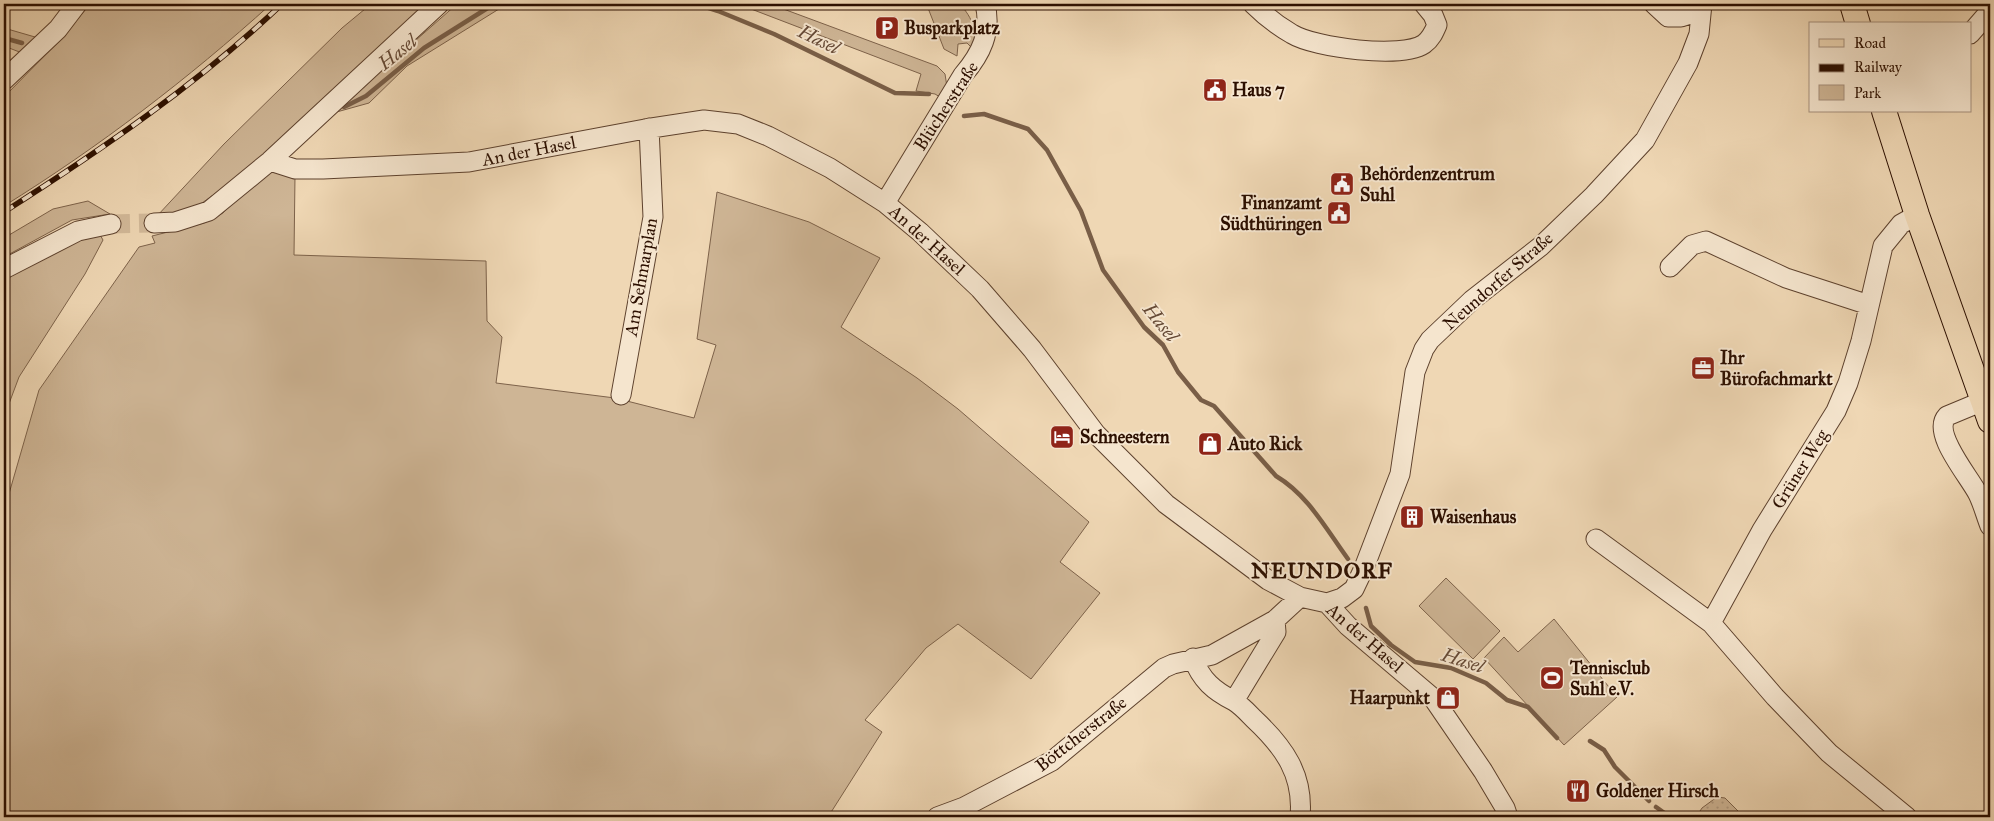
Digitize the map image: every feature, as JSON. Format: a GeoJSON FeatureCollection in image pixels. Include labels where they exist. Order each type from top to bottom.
{"type":"FeatureCollection","features":[{"type":"Feature","properties":{"kind":"main road"},"geometry":{"type":"LineString","coordinates":[[1852,4],[1857,22]]}},
{"type":"Feature","properties":{"kind":"main road"},"geometry":{"type":"LineString","coordinates":[[1884,112],[1917,215],[1986,411]]}},
{"type":"Feature","properties":{"kind":"street"},"geometry":{"type":"LineString","coordinates":[[4,80],[58,28],[77,4]]}},
{"type":"Feature","properties":{"kind":"street"},"geometry":{"type":"LineString","coordinates":[[154,223],[175,222],[209,211],[270,161],[439,4]]}},
{"type":"Feature","properties":{"kind":"street","name":"Blücherstraße"},"geometry":{"type":"LineString","coordinates":[[890,195],[963,75],[981,50],[988,22],[985,4]]}},
{"type":"Feature","properties":{"kind":"street"},"geometry":{"type":"LineString","coordinates":[[1253,4],[1293,35],[1317,43],[1362,50],[1410,49],[1423,45],[1431,38],[1437,25],[1429,9]]}},
{"type":"Feature","properties":{"kind":"street"},"geometry":{"type":"LineString","coordinates":[[1654,4],[1668,17],[1681,17],[1701,7]]}},
{"type":"Feature","properties":{"kind":"street","name":"Neundorfer Straße"},"geometry":{"type":"LineString","coordinates":[[1327,602],[1342,598],[1354,589],[1364,568],[1400,474],[1415,372],[1424,349],[1430,340],[1472,300],[1548,240],[1594,195],[1644,140],[1688,63],[1698,34],[1701,7]]}},
{"type":"Feature","properties":{"kind":"street"},"geometry":{"type":"LineString","coordinates":[[1972,32],[1990,11]]}},
{"type":"Feature","properties":{"kind":"street","name":"An der Hasel"},"geometry":{"type":"LineString","coordinates":[[270,161],[295,169],[323,170],[469,162],[649,128],[704,120],[738,124],[768,136],[830,168],[890,195],[920,232],[980,289],[1032,349],[1096,434],[1166,504],[1268,580],[1300,596],[1327,602],[1348,626],[1433,698],[1483,771],[1505,808],[1508,817]]}},
{"type":"Feature","properties":{"kind":"street","name":"Am Sehmarplan"},"geometry":{"type":"LineString","coordinates":[[621,395],[653,216],[649,128]]}},
{"type":"Feature","properties":{"kind":"street","name":"Grüner Weg"},"geometry":{"type":"LineString","coordinates":[[1711,623],[1762,530],[1836,411],[1848,383],[1861,341],[1884,246],[1901,224],[1917,215]]}},
{"type":"Feature","properties":{"kind":"street"},"geometry":{"type":"LineString","coordinates":[[4,269],[78,231],[111,224]]}},
{"type":"Feature","properties":{"kind":"street"},"geometry":{"type":"LineString","coordinates":[[1670,267],[1692,245],[1706,241],[1786,278],[1869,306]]}},
{"type":"Feature","properties":{"kind":"street"},"geometry":{"type":"LineString","coordinates":[[1986,411],[1947,416],[1943,420],[1942,427],[1945,438],[1978,494],[1990,526]]}},
{"type":"Feature","properties":{"kind":"street"},"geometry":{"type":"LineString","coordinates":[[1596,539],[1711,623],[1775,697],[1829,753],[1907,817]]}},
{"type":"Feature","properties":{"kind":"street","name":"Böttcherstraße"},"geometry":{"type":"LineString","coordinates":[[937,817],[964,807],[1052,761],[1164,668],[1193,658],[1212,655],[1274,620],[1300,596]]}},
{"type":"Feature","properties":{"kind":"street"},"geometry":{"type":"LineString","coordinates":[[1234,701],[1276,632],[1274,620]]}},
{"type":"Feature","properties":{"kind":"street"},"geometry":{"type":"LineString","coordinates":[[1193,658],[1197,669],[1208,684],[1218,693],[1234,701],[1274,738],[1285,752],[1297,779],[1302,802],[1300,817]]}},
{"type":"Feature","properties":{"kind":"green space"},"geometry":{"type":"Polygon","coordinates":[[[90,4],[271,4],[208,59],[142,111],[74,160],[4,206],[4,97],[61,39],[90,4]]]}},
{"type":"Feature","properties":{"kind":"green space"},"geometry":{"type":"Polygon","coordinates":[[[371,4],[439,4],[270,160],[295,176],[294,255],[486,261],[487,321],[502,337],[496,383],[615,398],[694,418],[716,345],[697,339],[717,192],[809,222],[880,258],[841,327],[917,378],[958,409],[1089,522],[1060,562],[1100,593],[1031,679],[958,624],[926,648],[865,720],[882,732],[828,817],[4,817],[4,511],[39,390],[139,247],[155,243],[152,236],[204,223],[223,213],[268,162],[195,208],[180,215],[157,216],[224,144],[342,28],[371,4]]]}},
{"type":"Feature","properties":{"kind":"green space"},"geometry":{"type":"Polygon","coordinates":[[[457,4],[507,4],[407,66],[369,103],[333,113],[457,4]]]}},
{"type":"Feature","properties":{"kind":"green space"},"geometry":{"type":"Polygon","coordinates":[[[738,4],[770,4],[937,66],[945,74],[947,87],[940,97],[935,94],[916,91],[921,74],[738,4]]]}},
{"type":"Feature","properties":{"kind":"green space"},"geometry":{"type":"Polygon","coordinates":[[[915,4],[960,4],[973,25],[973,49],[967,43],[958,44],[957,56],[944,49],[928,8],[915,4]]]}},
{"type":"Feature","properties":{"kind":"green space"},"geometry":{"type":"Polygon","coordinates":[[[4,28],[35,37],[22,53],[4,46],[4,28]]]}},
{"type":"Feature","properties":{"kind":"green space"},"geometry":{"type":"Polygon","coordinates":[[[88,201],[110,214],[72,220],[4,257],[4,238],[53,209],[88,201]]]}},
{"type":"Feature","properties":{"kind":"green space"},"geometry":{"type":"Polygon","coordinates":[[[99,233],[103,240],[85,274],[19,377],[4,417],[4,280],[73,242],[99,233]]]}},
{"type":"Feature","properties":{"kind":"green space"},"geometry":{"type":"Polygon","coordinates":[[[1446,578],[1500,631],[1473,659],[1419,606],[1446,578]]]}},
{"type":"Feature","properties":{"kind":"green space","name":"Tennisclub Suhl e.V."},"geometry":{"type":"Polygon","coordinates":[[[1554,619],[1617,697],[1564,745],[1484,658],[1504,637],[1518,652],[1554,619]]]}},
{"type":"Feature","properties":{"kind":"green space"},"geometry":{"type":"Polygon","coordinates":[[[1717,797],[1725,798],[1740,813],[1738,817],[1696,817],[1702,808],[1717,797]]]}},
{"type":"Feature","properties":{"kind":"waterway","name":"Hasel"},"geometry":{"type":"LineString","coordinates":[[344,107],[366,96],[424,48],[494,4]]}},
{"type":"Feature","properties":{"kind":"waterway","name":"Hasel"},"geometry":{"type":"LineString","coordinates":[[697,4],[774,34],[895,93],[929,94]]}},
{"type":"Feature","properties":{"kind":"waterway","name":"Hasel"},"geometry":{"type":"LineString","coordinates":[[4,38],[22,43]]}},
{"type":"Feature","properties":{"kind":"waterway","name":"Hasel"},"geometry":{"type":"LineString","coordinates":[[964,116],[984,114],[1028,129],[1047,150],[1081,211],[1103,270],[1144,327],[1163,345],[1178,372],[1201,400],[1214,406],[1276,476],[1298,493],[1307,503],[1348,559]]}},
{"type":"Feature","properties":{"kind":"waterway","name":"Hasel"},"geometry":{"type":"LineString","coordinates":[[1366,608],[1371,626],[1391,645],[1415,662],[1451,668],[1486,683],[1507,700],[1528,707],[1557,738]]}},
{"type":"Feature","properties":{"kind":"waterway","name":"Hasel"},"geometry":{"type":"LineString","coordinates":[[1590,741],[1604,750],[1615,767],[1649,801]]}},
{"type":"Feature","properties":{"kind":"waterway","name":"Hasel"},"geometry":{"type":"LineString","coordinates":[[1656,807],[1670,817]]}},
{"type":"Feature","properties":{"kind":"tunnel"},"geometry":{"type":"LineString","coordinates":[[111,224],[154,223]]}},
{"type":"Feature","properties":{"kind":"railway"},"geometry":{"type":"LineString","coordinates":[[4,212],[77,165],[183,89],[217,62],[282,4]]}},
{"type":"Feature","properties":{"kind":"place","name":"Busparkplatz"},"geometry":{"type":"Point","coordinates":[887,28]}},
{"type":"Feature","properties":{"kind":"place","name":"Haus 7"},"geometry":{"type":"Point","coordinates":[1215,90]}},
{"type":"Feature","properties":{"kind":"place","name":"Behördenzentrum Suhl"},"geometry":{"type":"Point","coordinates":[1342,184]}},
{"type":"Feature","properties":{"kind":"place","name":"Finanzamt Südthüringen"},"geometry":{"type":"Point","coordinates":[1339,213]}},
{"type":"Feature","properties":{"kind":"place","name":"Ihr Bürofachmarkt"},"geometry":{"type":"Point","coordinates":[1703,368]}},
{"type":"Feature","properties":{"kind":"place","name":"Schneestern"},"geometry":{"type":"Point","coordinates":[1062,437]}},
{"type":"Feature","properties":{"kind":"place","name":"Auto Rick"},"geometry":{"type":"Point","coordinates":[1210,444]}},
{"type":"Feature","properties":{"kind":"place","name":"Waisenhaus"},"geometry":{"type":"Point","coordinates":[1412,517]}},
{"type":"Feature","properties":{"kind":"place","name":"Tennisclub Suhl e.V."},"geometry":{"type":"Point","coordinates":[1552,678]}},
{"type":"Feature","properties":{"kind":"place","name":"Haarpunkt"},"geometry":{"type":"Point","coordinates":[1448,698]}},
{"type":"Feature","properties":{"kind":"place","name":"Goldener Hirsch"},"geometry":{"type":"Point","coordinates":[1578,791]}},
{"type":"Feature","properties":{"kind":"district","name":"NEUNDORF"},"geometry":{"type":"Point","coordinates":[1322,570]}}]}
